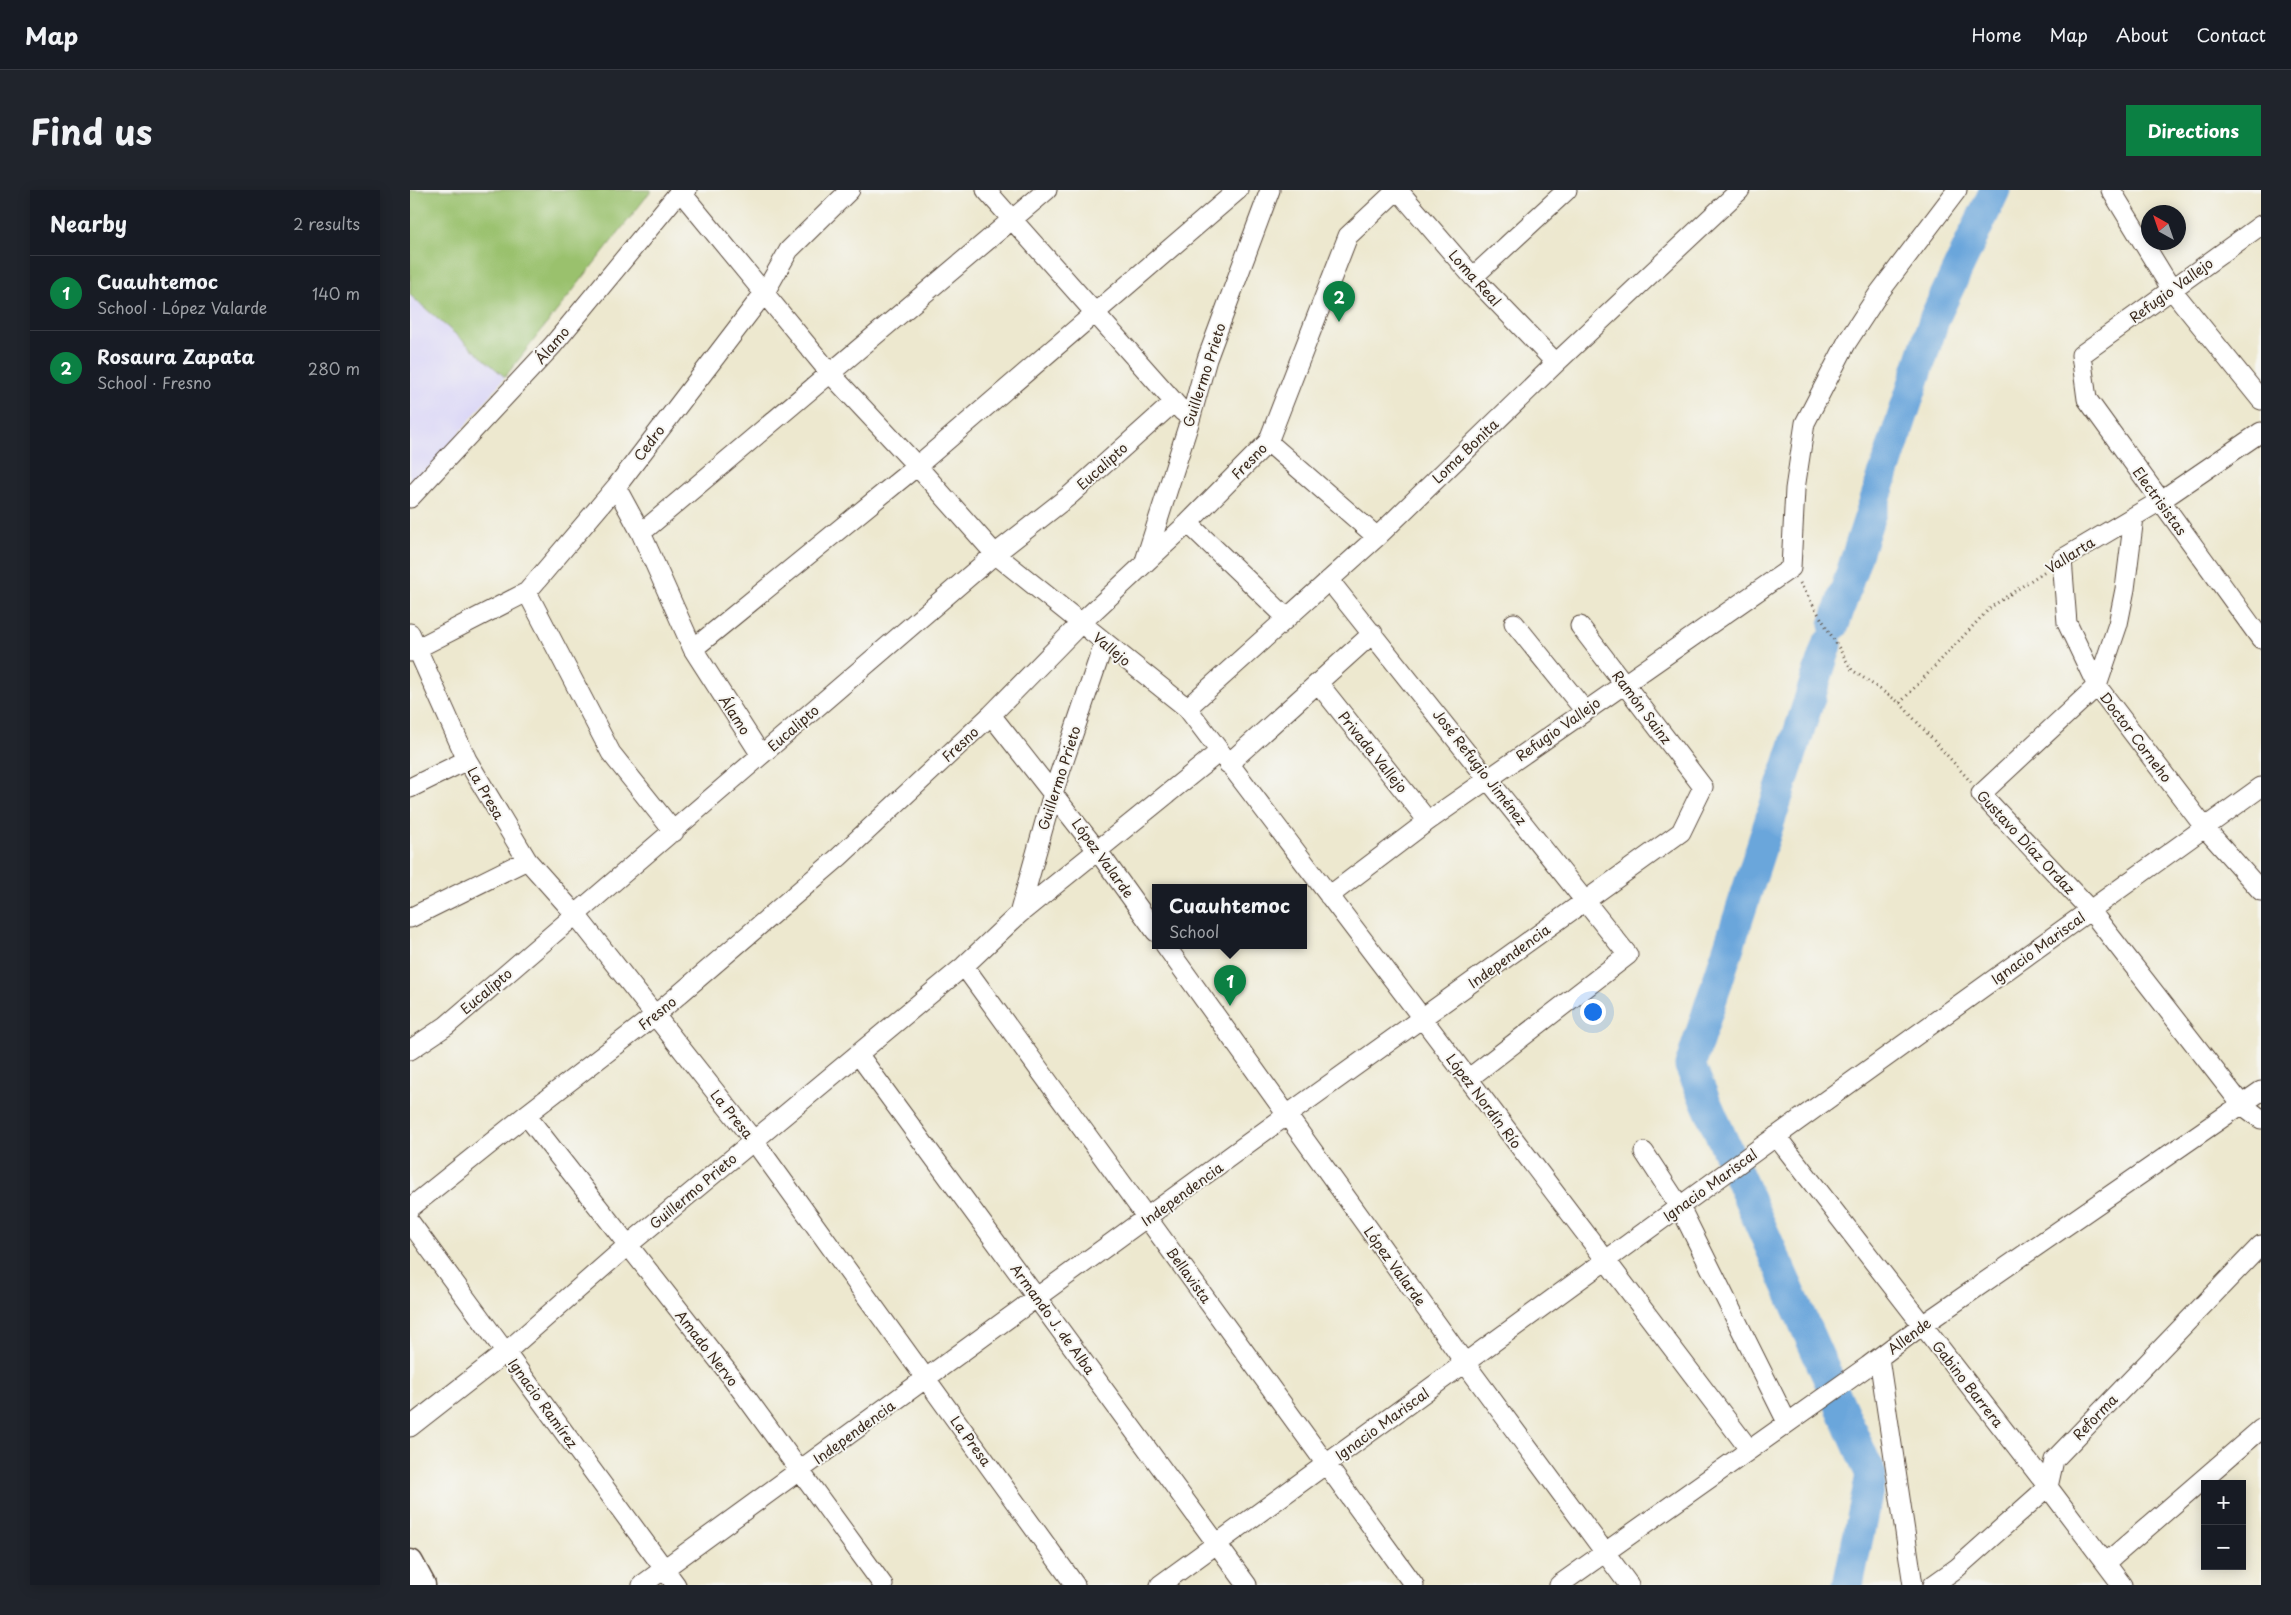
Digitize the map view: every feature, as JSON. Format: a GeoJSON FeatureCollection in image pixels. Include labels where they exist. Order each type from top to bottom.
{"type":"FeatureCollection","features":[{"type":"Feature","properties":{"kind":"main road"},"geometry":{"type":"LineString","coordinates":[[410,1563],[422,1585]]}},
{"type":"Feature","properties":{"kind":"street","name":"Cedro"},"geometry":{"type":"LineString","coordinates":[[412,645],[527,592],[616,487],[765,292],[789,250],[850,190]]}},
{"type":"Feature","properties":{"kind":"street"},"geometry":{"type":"LineString","coordinates":[[986,190],[1190,420]]}},
{"type":"Feature","properties":{"kind":"street"},"geometry":{"type":"LineString","coordinates":[[641,533],[1047,190]]}},
{"type":"Feature","properties":{"kind":"street"},"geometry":{"type":"LineString","coordinates":[[693,649],[917,466],[1238,190]]}},
{"type":"Feature","properties":{"kind":"street","name":"Guillermo Prieto"},"geometry":{"type":"LineString","coordinates":[[1145,562],[1190,420],[1207,359],[1270,190]]}},
{"type":"Feature","properties":{"kind":"street","name":"Loma Real"},"geometry":{"type":"LineString","coordinates":[[1398,190],[1473,277],[1556,363]]}},
{"type":"Feature","properties":{"kind":"street","name":"Fresno"},"geometry":{"type":"LineString","coordinates":[[410,1208],[654,1016],[839,857],[991,716],[1082,622],[1188,523],[1268,442],[1348,236],[1398,190]]}},
{"type":"Feature","properties":{"kind":"street"},"geometry":{"type":"LineString","coordinates":[[1473,277],[1566,190]]}},
{"type":"Feature","properties":{"kind":"street","name":"Loma Bonita"},"geometry":{"type":"LineString","coordinates":[[1187,708],[1377,537],[1556,363],[1740,190]]}},
{"type":"Feature","properties":{"kind":"street"},"geometry":{"type":"LineString","coordinates":[[1791,568],[1795,489],[1806,423],[1847,342],[1879,293],[1957,190]]}},
{"type":"Feature","properties":{"kind":"street"},"geometry":{"type":"LineString","coordinates":[[2111,190],[2172,290],[2261,400]]}},
{"type":"Feature","properties":{"kind":"street","name":"Vallejo"},"geometry":{"type":"LineString","coordinates":[[684,191],[830,373],[917,466],[995,554],[1187,708],[1224,758]]}},
{"type":"Feature","properties":{"kind":"street","name":"Álamo"},"geometry":{"type":"LineString","coordinates":[[410,498],[552,346],[684,191]]}},
{"type":"Feature","properties":{"kind":"street","name":"Refugio Vallejo"},"geometry":{"type":"LineString","coordinates":[[2081,355],[2261,225]]}},
{"type":"Feature","properties":{"kind":"street","name":"Electrisistas"},"geometry":{"type":"LineString","coordinates":[[2081,355],[2088,400],[2261,639]]}},
{"type":"Feature","properties":{"kind":"street","name":"Eucalipto"},"geometry":{"type":"LineString","coordinates":[[410,1050],[446,1026],[674,832],[995,554],[1069,496],[1174,402]]}},
{"type":"Feature","properties":{"kind":"street","name":"Vallarta"},"geometry":{"type":"LineString","coordinates":[[2062,559],[2160,501],[2261,432]]}},
{"type":"Feature","properties":{"kind":"street"},"geometry":{"type":"LineString","coordinates":[[1268,442],[1377,537]]}},
{"type":"Feature","properties":{"kind":"street","name":"Álamo"},"geometry":{"type":"LineString","coordinates":[[616,487],[641,533],[693,649],[761,756]]}},
{"type":"Feature","properties":{"kind":"street"},"geometry":{"type":"LineString","coordinates":[[1981,794],[2097,686],[2118,624],[2125,589],[2134,517]]}},
{"type":"Feature","properties":{"kind":"street"},"geometry":{"type":"LineString","coordinates":[[1188,523],[1287,618]]}},
{"type":"Feature","properties":{"kind":"street","name":"Doctor Corneho"},"geometry":{"type":"LineString","coordinates":[[2062,559],[2067,624],[2097,686],[2205,828],[2261,891]]}},
{"type":"Feature","properties":{"kind":"street","name":"Refugio Vallejo"},"geometry":{"type":"LineString","coordinates":[[1329,896],[1428,821],[1791,568]]}},
{"type":"Feature","properties":{"kind":"street","name":"José Refugio Jiménez"},"geometry":{"type":"LineString","coordinates":[[1329,580],[1489,778],[1628,955],[1468,1079]]}},
{"type":"Feature","properties":{"kind":"street"},"geometry":{"type":"LineString","coordinates":[[527,592],[611,753],[674,832]]}},
{"type":"Feature","properties":{"kind":"street"},"geometry":{"type":"LineString","coordinates":[[1514,623],[1585,711]]}},
{"type":"Feature","properties":{"kind":"street","name":"Ramón Sainz"},"geometry":{"type":"LineString","coordinates":[[1580,626],[1703,787]]}},
{"type":"Feature","properties":{"kind":"street","name":"Guillermo Prieto"},"geometry":{"type":"LineString","coordinates":[[410,1427],[506,1352],[627,1246],[964,966],[1019,914],[1098,850],[1224,758],[1318,683],[1373,633]]}},
{"type":"Feature","properties":{"kind":"street","name":"Guillermo Prieto"},"geometry":{"type":"LineString","coordinates":[[1019,914],[1053,792],[1104,643]]}},
{"type":"Feature","properties":{"kind":"street","name":"La Presa"},"geometry":{"type":"LineString","coordinates":[[412,645],[467,760],[527,860],[576,915],[754,1141],[1075,1585]]}},
{"type":"Feature","properties":{"kind":"street","name":"Privada Vallejo"},"geometry":{"type":"LineString","coordinates":[[1318,683],[1428,821]]}},
{"type":"Feature","properties":{"kind":"street","name":"López Valarde"},"geometry":{"type":"LineString","coordinates":[[991,716],[1098,850],[1152,926]]}},
{"type":"Feature","properties":{"kind":"street","name":"López Nordín Río"},"geometry":{"type":"LineString","coordinates":[[1224,758],[1749,1449]]}},
{"type":"Feature","properties":{"kind":"street"},"geometry":{"type":"LineString","coordinates":[[410,788],[467,760]]}},
{"type":"Feature","properties":{"kind":"street","name":"Independencia"},"geometry":{"type":"LineString","coordinates":[[642,1585],[1681,832],[1703,787]]}},
{"type":"Feature","properties":{"kind":"street","name":"Ignacio Mariscal"},"geometry":{"type":"LineString","coordinates":[[1160,1585],[1770,1141],[2261,787]]}},
{"type":"Feature","properties":{"kind":"street","name":"Gustavo Díaz Ordaz"},"geometry":{"type":"LineString","coordinates":[[1981,794],[2090,910],[2241,1104],[2261,1119]]}},
{"type":"Feature","properties":{"kind":"street"},"geometry":{"type":"LineString","coordinates":[[410,918],[527,860]]}},
{"type":"Feature","properties":{"kind":"street","name":"López Valarde"},"geometry":{"type":"LineString","coordinates":[[1168,949],[1465,1363],[1629,1585]]}},
{"type":"Feature","properties":{"kind":"street","name":"Bellavista"},"geometry":{"type":"LineString","coordinates":[[964,966],[1414,1585]]}},
{"type":"Feature","properties":{"kind":"street","name":"Armando J. de Alba"},"geometry":{"type":"LineString","coordinates":[[858,1054],[1247,1585]]}},
{"type":"Feature","properties":{"kind":"street","name":"Allende"},"geometry":{"type":"LineString","coordinates":[[1559,1585],[1922,1326],[2261,1091]]}},
{"type":"Feature","properties":{"kind":"street","name":"Amado Nervo"},"geometry":{"type":"LineString","coordinates":[[526,1115],[730,1375],[883,1585]]}},
{"type":"Feature","properties":{"kind":"street","name":"Gabino Barrera"},"geometry":{"type":"LineString","coordinates":[[1770,1141],[1922,1326],[2122,1585]]}},
{"type":"Feature","properties":{"kind":"street"},"geometry":{"type":"LineString","coordinates":[[1644,1152],[1684,1204],[1792,1419]]}},
{"type":"Feature","properties":{"kind":"street","name":"Ignacio Ramírez"},"geometry":{"type":"LineString","coordinates":[[410,1222],[676,1585]]}},
{"type":"Feature","properties":{"kind":"street","name":"Reforma"},"geometry":{"type":"LineString","coordinates":[[2048,1487],[2054,1460],[2261,1245]]}},
{"type":"Feature","properties":{"kind":"street"},"geometry":{"type":"LineString","coordinates":[[1874,1362],[1913,1585]]}},
{"type":"Feature","properties":{"kind":"street"},"geometry":{"type":"LineString","coordinates":[[2106,1563],[2261,1429]]}},
{"type":"Feature","properties":{"kind":"street"},"geometry":{"type":"LineString","coordinates":[[1933,1585],[1957,1568],[2048,1487]]}},
{"type":"Feature","properties":{"kind":"path","name":"Vallarta"},"geometry":{"type":"LineString","coordinates":[[1900,703],[1991,607],[2062,559]]}},
{"type":"Feature","properties":{"kind":"path","name":"Gustavo Díaz Ordaz"},"geometry":{"type":"LineString","coordinates":[[1791,568],[1852,670],[1900,703],[1981,794]]}},
{"type":"Feature","properties":{"kind":"shaded area"},"geometry":{"type":"Polygon","coordinates":[[[410,295],[505,377],[434,464],[410,481],[410,295]]]}},
{"type":"Feature","properties":{"kind":"green space"},"geometry":{"type":"Polygon","coordinates":[[[410,190],[651,191],[505,377],[410,295],[410,190]]]}},
{"type":"Feature","properties":{"kind":"waterway"},"geometry":{"type":"LineString","coordinates":[[1834,625],[1935,317],[1995,190]]}},
{"type":"Feature","properties":{"kind":"waterway"},"geometry":{"type":"LineString","coordinates":[[1827,645],[1690,1066],[1871,1475],[1848,1585]]}},
{"type":"Feature","properties":{"kind":"place","name":"Rosaura Zapata"},"geometry":{"type":"Point","coordinates":[1339,322]}},
{"type":"Feature","properties":{"kind":"place","name":"Cuauhtemoc"},"geometry":{"type":"Point","coordinates":[1230,1006]}}]}
